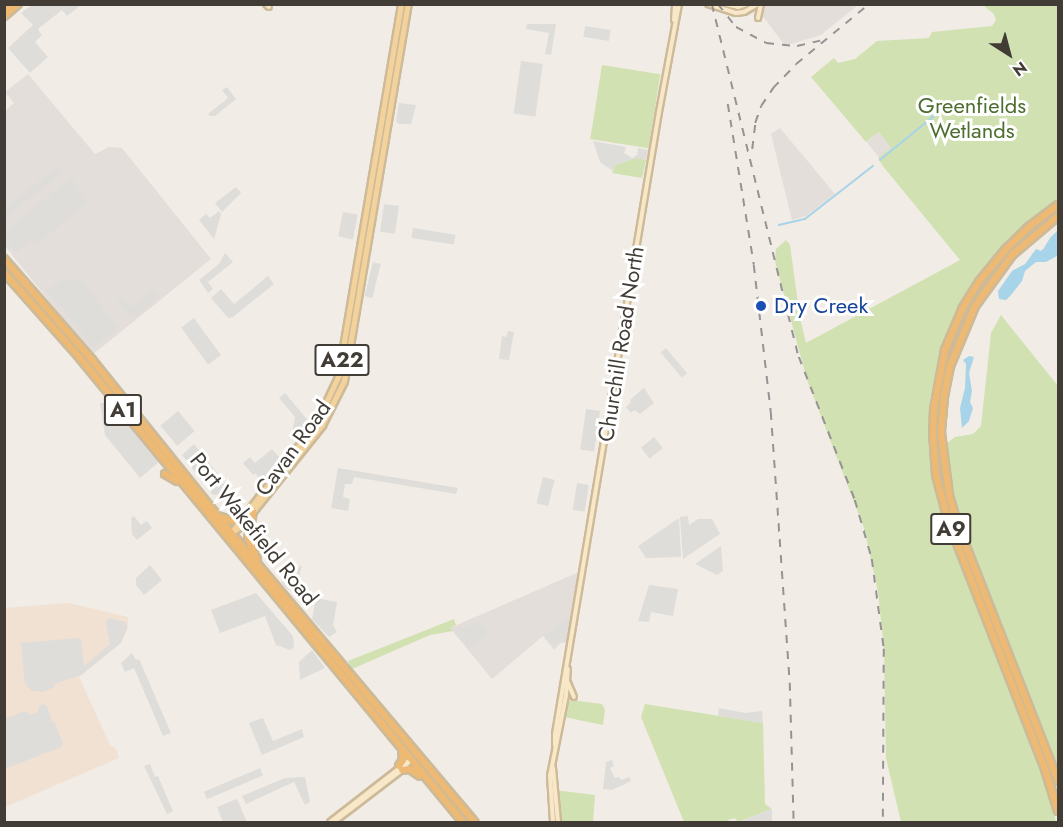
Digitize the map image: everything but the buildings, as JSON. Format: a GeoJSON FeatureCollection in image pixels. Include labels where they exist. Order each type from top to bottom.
{"type":"FeatureCollection","features":[{"type":"Feature","properties":{"kind":"highway"},"geometry":{"type":"LineString","coordinates":[[4,10],[11,4]]}},
{"type":"Feature","properties":{"kind":"highway"},"geometry":{"type":"LineString","coordinates":[[4,16],[18,4]]}},
{"type":"Feature","properties":{"kind":"highway","name":"A9"},"geometry":{"type":"LineString","coordinates":[[1059,205],[1028,228],[1007,248],[979,282],[963,308],[945,350],[935,400],[933,433],[936,475],[948,520],[1044,766],[1059,811]]}},
{"type":"Feature","properties":{"kind":"highway","name":"A9"},"geometry":{"type":"LineString","coordinates":[[1059,216],[1012,255],[975,306],[950,366],[944,397],[941,433],[947,484],[958,526],[1059,781]]}},
{"type":"Feature","properties":{"kind":"highway","name":"Port Wakefield Road"},"geometry":{"type":"LineString","coordinates":[[4,259],[92,360],[231,533],[474,822]]}},
{"type":"Feature","properties":{"kind":"highway"},"geometry":{"type":"LineString","coordinates":[[6,273],[14,270]]}},
{"type":"Feature","properties":{"kind":"highway","name":"Port Wakefield Road"},"geometry":{"type":"LineString","coordinates":[[6,273],[80,358],[402,751],[464,822]]}},
{"type":"Feature","properties":{"kind":"highway"},"geometry":{"type":"LineString","coordinates":[[80,358],[92,360],[90,366],[94,375]]}},
{"type":"Feature","properties":{"kind":"highway"},"geometry":{"type":"LineString","coordinates":[[160,444],[172,464],[171,469]]}},
{"type":"Feature","properties":{"kind":"highway"},"geometry":{"type":"LineString","coordinates":[[165,474],[185,487]]}},
{"type":"Feature","properties":{"kind":"highway"},"geometry":{"type":"LineString","coordinates":[[253,511],[248,527],[249,544],[275,586]]}},
{"type":"Feature","properties":{"kind":"highway"},"geometry":{"type":"LineString","coordinates":[[205,512],[231,533],[242,554]]}},
{"type":"Feature","properties":{"kind":"highway"},"geometry":{"type":"LineString","coordinates":[[218,515],[230,521],[242,517]]}},
{"type":"Feature","properties":{"kind":"highway"},"geometry":{"type":"LineString","coordinates":[[307,623],[312,639]]}},
{"type":"Feature","properties":{"kind":"highway"},"geometry":{"type":"LineString","coordinates":[[383,715],[409,752],[410,760],[433,774]]}},
{"type":"Feature","properties":{"kind":"highway"},"geometry":{"type":"LineString","coordinates":[[402,751],[403,760],[400,768],[414,771],[436,790]]}},
{"type":"Feature","properties":{"kind":"highway"},"geometry":{"type":"LineString","coordinates":[[464,822],[463,818],[467,814]]}},
{"type":"Feature","properties":{"kind":"main road","name":"Cavan Road"},"geometry":{"type":"LineString","coordinates":[[231,533],[323,413],[338,378],[401,4]]}},
{"type":"Feature","properties":{"kind":"main road","name":"Cavan Road"},"geometry":{"type":"LineString","coordinates":[[231,533],[238,529],[253,511],[328,416],[347,371],[408,4]]}},
{"type":"Feature","properties":{"kind":"main road"},"geometry":{"type":"LineString","coordinates":[[355,283],[361,292]]}},
{"type":"Feature","properties":{"kind":"main road"},"geometry":{"type":"LineString","coordinates":[[347,335],[354,336]]}},
{"type":"Feature","properties":{"kind":"street","name":"Churchill Road North"},"geometry":{"type":"LineString","coordinates":[[553,822],[549,785],[675,4]]}},
{"type":"Feature","properties":{"kind":"street","name":"Churchill Road North"},"geometry":{"type":"LineString","coordinates":[[674,20],[679,4]]}},
{"type":"Feature","properties":{"kind":"street"},"geometry":{"type":"LineString","coordinates":[[708,4],[736,13],[759,4],[758,18]]}},
{"type":"Feature","properties":{"kind":"street"},"geometry":{"type":"LineString","coordinates":[[725,4],[731,7],[752,7]]}},
{"type":"Feature","properties":{"kind":"street"},"geometry":{"type":"LineString","coordinates":[[731,7],[747,4]]}},
{"type":"Feature","properties":{"kind":"street","name":"Churchill Road North"},"geometry":{"type":"LineString","coordinates":[[555,745],[568,668]]}},
{"type":"Feature","properties":{"kind":"street"},"geometry":{"type":"LineString","coordinates":[[567,683],[574,697]]}},
{"type":"Feature","properties":{"kind":"street"},"geometry":{"type":"LineString","coordinates":[[332,822],[410,760]]}},
{"type":"Feature","properties":{"kind":"street","name":"Churchill Road North"},"geometry":{"type":"LineString","coordinates":[[553,762],[558,822]]}},
{"type":"Feature","properties":{"kind":"shaded area"},"geometry":{"type":"Polygon","coordinates":[[[33,4],[81,5],[67,16],[62,10],[38,29],[42,35],[35,42],[48,57],[30,73],[8,48],[33,25],[21,13],[33,4]]]}},
{"type":"Feature","properties":{"kind":"shaded area"},"geometry":{"type":"Polygon","coordinates":[[[765,5],[858,5],[821,35],[784,44],[761,13],[765,5]]]}},
{"type":"Feature","properties":{"kind":"shaded area"},"geometry":{"type":"Polygon","coordinates":[[[527,24],[556,24],[551,55],[545,54],[549,33],[526,29],[527,24]]]}},
{"type":"Feature","properties":{"kind":"shaded area"},"geometry":{"type":"Polygon","coordinates":[[[585,26],[611,30],[609,41],[583,37],[585,26]]]}},
{"type":"Feature","properties":{"kind":"shaded area"},"geometry":{"type":"Polygon","coordinates":[[[521,61],[543,64],[535,117],[514,113],[521,61]]]}},
{"type":"Feature","properties":{"kind":"shaded area"},"geometry":{"type":"Polygon","coordinates":[[[28,74],[95,154],[109,147],[122,148],[211,259],[92,355],[5,246],[5,111],[14,103],[5,92],[28,74]]]}},
{"type":"Feature","properties":{"kind":"shaded area"},"geometry":{"type":"Polygon","coordinates":[[[227,87],[236,99],[215,116],[210,116],[208,114],[228,98],[222,90],[227,87]]]}},
{"type":"Feature","properties":{"kind":"shaded area"},"geometry":{"type":"Polygon","coordinates":[[[399,103],[416,105],[411,124],[398,124],[396,121],[399,103]]]}},
{"type":"Feature","properties":{"kind":"shaded area"},"geometry":{"type":"Polygon","coordinates":[[[780,128],[835,194],[806,216],[792,220],[771,134],[780,128]]]}},
{"type":"Feature","properties":{"kind":"shaded area"},"geometry":{"type":"Polygon","coordinates":[[[879,132],[892,148],[880,158],[867,142],[879,132]]]}},
{"type":"Feature","properties":{"kind":"shaded area"},"geometry":{"type":"Polygon","coordinates":[[[593,141],[626,147],[624,153],[632,158],[637,155],[638,148],[648,150],[646,160],[636,158],[615,165],[613,171],[600,162],[593,141]]]}},
{"type":"Feature","properties":{"kind":"shaded area"},"geometry":{"type":"Polygon","coordinates":[[[57,166],[62,173],[5,218],[5,209],[57,166]]]}},
{"type":"Feature","properties":{"kind":"shaded area"},"geometry":{"type":"Polygon","coordinates":[[[71,177],[87,203],[36,245],[30,241],[16,253],[5,239],[5,232],[71,177]]]}},
{"type":"Feature","properties":{"kind":"shaded area"},"geometry":{"type":"Polygon","coordinates":[[[236,187],[241,193],[222,212],[215,203],[236,187]]]}},
{"type":"Feature","properties":{"kind":"shaded area"},"geometry":{"type":"Polygon","coordinates":[[[384,204],[399,206],[395,234],[380,232],[384,204]]]}},
{"type":"Feature","properties":{"kind":"shaded area"},"geometry":{"type":"Polygon","coordinates":[[[219,211],[221,214],[214,239],[199,220],[206,214],[210,218],[219,211]]]}},
{"type":"Feature","properties":{"kind":"shaded area"},"geometry":{"type":"Polygon","coordinates":[[[343,212],[358,215],[353,239],[338,237],[343,212]]]}},
{"type":"Feature","properties":{"kind":"shaded area"},"geometry":{"type":"Polygon","coordinates":[[[413,228],[455,235],[454,245],[411,238],[413,228]]]}},
{"type":"Feature","properties":{"kind":"shaded area"},"geometry":{"type":"Polygon","coordinates":[[[225,253],[233,262],[208,282],[213,289],[208,293],[199,280],[219,264],[225,253]]]}},
{"type":"Feature","properties":{"kind":"shaded area"},"geometry":{"type":"Polygon","coordinates":[[[373,262],[381,264],[372,298],[365,296],[373,262]]]}},
{"type":"Feature","properties":{"kind":"shaded area"},"geometry":{"type":"Polygon","coordinates":[[[268,276],[274,284],[233,317],[228,318],[211,298],[221,289],[234,304],[268,276]]]}},
{"type":"Feature","properties":{"kind":"shaded area"},"geometry":{"type":"Polygon","coordinates":[[[64,279],[80,279],[119,328],[94,348],[46,290],[64,279]]]}},
{"type":"Feature","properties":{"kind":"shaded area"},"geometry":{"type":"Polygon","coordinates":[[[154,289],[160,296],[134,317],[116,302],[122,297],[132,307],[154,289]]]}},
{"type":"Feature","properties":{"kind":"shaded area"},"geometry":{"type":"Polygon","coordinates":[[[194,318],[221,355],[208,365],[181,327],[194,318]]]}},
{"type":"Feature","properties":{"kind":"shaded area"},"geometry":{"type":"Polygon","coordinates":[[[508,331],[514,332],[509,360],[499,359],[502,336],[506,337],[508,331]]]}},
{"type":"Feature","properties":{"kind":"shaded area"},"geometry":{"type":"Polygon","coordinates":[[[666,348],[687,373],[682,378],[661,352],[666,348]]]}},
{"type":"Feature","properties":{"kind":"shaded area"},"geometry":{"type":"Polygon","coordinates":[[[644,388],[654,403],[640,414],[634,410],[631,413],[626,407],[631,402],[630,400],[644,388]]]}},
{"type":"Feature","properties":{"kind":"shaded area"},"geometry":{"type":"Polygon","coordinates":[[[285,393],[310,423],[299,439],[291,438],[295,417],[279,398],[285,393]]]}},
{"type":"Feature","properties":{"kind":"shaded area"},"geometry":{"type":"Polygon","coordinates":[[[100,403],[110,403],[159,462],[140,478],[105,435],[100,403]]]}},
{"type":"Feature","properties":{"kind":"shaded area"},"geometry":{"type":"Polygon","coordinates":[[[586,409],[600,411],[594,452],[580,450],[586,409]]]}},
{"type":"Feature","properties":{"kind":"shaded area"},"geometry":{"type":"Polygon","coordinates":[[[178,411],[195,431],[177,446],[160,426],[178,411]]]}},
{"type":"Feature","properties":{"kind":"shaded area"},"geometry":{"type":"Polygon","coordinates":[[[654,437],[663,448],[650,459],[641,448],[654,437]]]}},
{"type":"Feature","properties":{"kind":"shaded area"},"geometry":{"type":"Polygon","coordinates":[[[194,444],[230,489],[221,495],[213,495],[182,455],[194,444]]]}},
{"type":"Feature","properties":{"kind":"shaded area"},"geometry":{"type":"Polygon","coordinates":[[[272,449],[280,458],[260,482],[256,473],[253,475],[243,463],[250,457],[255,463],[272,449]]]}},
{"type":"Feature","properties":{"kind":"shaded area"},"geometry":{"type":"Polygon","coordinates":[[[338,468],[458,488],[456,494],[354,477],[352,484],[345,484],[343,497],[350,499],[348,511],[331,508],[338,468]]]}},
{"type":"Feature","properties":{"kind":"shaded area"},"geometry":{"type":"Polygon","coordinates":[[[543,477],[555,480],[548,506],[536,503],[543,477]]]}},
{"type":"Feature","properties":{"kind":"shaded area"},"geometry":{"type":"Polygon","coordinates":[[[577,483],[589,485],[585,512],[573,510],[577,483]]]}},
{"type":"Feature","properties":{"kind":"shaded area"},"geometry":{"type":"Polygon","coordinates":[[[134,516],[141,525],[147,521],[152,528],[137,540],[132,534],[131,518],[134,516]]]}},
{"type":"Feature","properties":{"kind":"shaded area"},"geometry":{"type":"Polygon","coordinates":[[[688,516],[689,525],[698,519],[712,519],[720,534],[683,559],[680,517],[688,516]]]}},
{"type":"Feature","properties":{"kind":"shaded area"},"geometry":{"type":"Polygon","coordinates":[[[679,518],[681,557],[646,558],[638,546],[679,518]]]}},
{"type":"Feature","properties":{"kind":"shaded area"},"geometry":{"type":"Polygon","coordinates":[[[721,546],[723,571],[717,575],[695,564],[721,546]]]}},
{"type":"Feature","properties":{"kind":"shaded area"},"geometry":{"type":"Polygon","coordinates":[[[150,565],[162,580],[144,595],[136,585],[136,578],[150,565]]]}},
{"type":"Feature","properties":{"kind":"shaded area"},"geometry":{"type":"Polygon","coordinates":[[[302,565],[296,591],[287,589],[281,582],[302,565]]]}},
{"type":"Feature","properties":{"kind":"shaded area"},"geometry":{"type":"Polygon","coordinates":[[[579,572],[568,643],[561,643],[554,650],[543,636],[492,679],[450,628],[579,572]]]}},
{"type":"Feature","properties":{"kind":"shaded area"},"geometry":{"type":"Polygon","coordinates":[[[649,585],[678,589],[673,616],[651,612],[649,622],[638,621],[649,585]]]}},
{"type":"Feature","properties":{"kind":"shaded area"},"geometry":{"type":"Polygon","coordinates":[[[256,593],[293,636],[294,647],[290,650],[276,645],[265,616],[220,633],[211,610],[256,593]]]}},
{"type":"Feature","properties":{"kind":"shaded area"},"geometry":{"type":"Polygon","coordinates":[[[316,598],[337,602],[333,625],[337,632],[329,637],[312,619],[316,598]]]}},
{"type":"Feature","properties":{"kind":"shaded area"},"geometry":{"type":"Polygon","coordinates":[[[68,603],[128,617],[128,627],[121,643],[79,677],[110,745],[116,749],[119,758],[5,807],[5,608],[68,603]]]}},
{"type":"Feature","properties":{"kind":"shaded area"},"geometry":{"type":"Polygon","coordinates":[[[570,617],[566,641],[560,641],[554,647],[545,636],[570,617]]]}},
{"type":"Feature","properties":{"kind":"shaded area"},"geometry":{"type":"Polygon","coordinates":[[[109,618],[126,622],[127,629],[121,643],[81,675],[54,684],[55,687],[43,692],[32,691],[25,684],[21,643],[78,638],[81,640],[84,666],[110,644],[106,623],[109,618]]]}},
{"type":"Feature","properties":{"kind":"shaded area"},"geometry":{"type":"Polygon","coordinates":[[[479,622],[489,634],[469,649],[453,630],[479,622]]]}},
{"type":"Feature","properties":{"kind":"shaded area"},"geometry":{"type":"Polygon","coordinates":[[[312,650],[325,668],[300,680],[299,662],[312,650]]]}},
{"type":"Feature","properties":{"kind":"shaded area"},"geometry":{"type":"Polygon","coordinates":[[[132,653],[136,660],[139,659],[171,733],[163,736],[134,668],[125,672],[121,663],[132,653]]]}},
{"type":"Feature","properties":{"kind":"shaded area"},"geometry":{"type":"Polygon","coordinates":[[[44,704],[47,706],[63,743],[61,747],[5,769],[5,719],[24,711],[31,715],[38,712],[39,706],[44,704]]]}},
{"type":"Feature","properties":{"kind":"shaded area"},"geometry":{"type":"Polygon","coordinates":[[[719,708],[745,713],[762,711],[763,723],[718,716],[719,708]]]}},
{"type":"Feature","properties":{"kind":"shaded area"},"geometry":{"type":"Polygon","coordinates":[[[263,718],[273,741],[302,729],[304,737],[262,755],[249,723],[263,718]]]}},
{"type":"Feature","properties":{"kind":"shaded area"},"geometry":{"type":"Polygon","coordinates":[[[612,760],[614,766],[610,768],[615,778],[619,777],[621,780],[629,777],[631,781],[612,790],[603,789],[606,762],[612,760]]]}},
{"type":"Feature","properties":{"kind":"shaded area"},"geometry":{"type":"Polygon","coordinates":[[[150,764],[155,777],[158,776],[173,811],[167,814],[144,766],[150,764]]]}},
{"type":"Feature","properties":{"kind":"shaded area"},"geometry":{"type":"Polygon","coordinates":[[[260,768],[263,775],[207,799],[204,792],[260,768]]]}},
{"type":"Feature","properties":{"kind":"shaded area"},"geometry":{"type":"Polygon","coordinates":[[[305,777],[310,802],[305,805],[294,782],[246,804],[242,796],[285,778],[305,777]]]}},
{"type":"Feature","properties":{"kind":"shaded area"},"geometry":{"type":"Polygon","coordinates":[[[237,799],[247,822],[223,822],[217,807],[237,799]]]}},
{"type":"Feature","properties":{"kind":"shaded area"},"geometry":{"type":"Polygon","coordinates":[[[772,809],[772,822],[738,822],[744,820],[772,809]]]}},
{"type":"Feature","properties":{"kind":"green space","name":"Greenfields Wetlands"},"geometry":{"type":"Polygon","coordinates":[[[983,5],[1058,5],[1058,200],[1039,213],[992,259],[971,286],[955,313],[943,346],[930,399],[928,437],[931,474],[938,504],[1050,794],[1056,822],[901,822],[886,758],[884,649],[878,592],[864,528],[807,380],[775,261],[776,249],[786,240],[790,245],[800,318],[806,343],[960,260],[882,165],[878,158],[891,148],[879,132],[866,142],[811,77],[834,58],[838,63],[855,59],[877,41],[929,38],[932,32],[992,26],[996,20],[994,14],[983,5]]]}},
{"type":"Feature","properties":{"kind":"green space"},"geometry":{"type":"Polygon","coordinates":[[[602,65],[660,74],[649,148],[590,139],[602,65]]]}},
{"type":"Feature","properties":{"kind":"green space"},"geometry":{"type":"Polygon","coordinates":[[[636,158],[646,160],[642,178],[612,173],[615,165],[636,158]]]}},
{"type":"Feature","properties":{"kind":"green space"},"geometry":{"type":"Polygon","coordinates":[[[1001,315],[1058,386],[1058,767],[961,523],[950,483],[946,444],[955,437],[973,434],[981,426],[991,333],[1001,315]]]}},
{"type":"Feature","properties":{"kind":"green space"},"geometry":{"type":"Polygon","coordinates":[[[454,619],[456,625],[450,628],[453,631],[430,635],[352,669],[348,661],[454,619]]]}},
{"type":"Feature","properties":{"kind":"green space"},"geometry":{"type":"Polygon","coordinates":[[[571,700],[602,704],[605,710],[603,725],[564,717],[566,705],[571,700]]]}},
{"type":"Feature","properties":{"kind":"green space"},"geometry":{"type":"Polygon","coordinates":[[[645,704],[763,723],[765,804],[772,809],[738,822],[735,818],[728,820],[729,822],[684,822],[641,717],[645,704]]]}},
{"type":"Feature","properties":{"kind":"green space"},"geometry":{"type":"Polygon","coordinates":[[[554,790],[595,795],[593,822],[558,822],[554,790]]]}},
{"type":"Feature","properties":{"kind":"water"},"geometry":{"type":"Polygon","coordinates":[[[1058,230],[1057,256],[1046,262],[1036,262],[1025,271],[1022,281],[1006,300],[999,299],[998,291],[1012,271],[1025,264],[1036,249],[1041,251],[1058,230]]]}},
{"type":"Feature","properties":{"kind":"water"},"geometry":{"type":"Polygon","coordinates":[[[969,356],[974,357],[969,373],[972,391],[970,402],[973,408],[969,421],[962,428],[960,408],[965,388],[966,364],[963,360],[969,356]]]}},
{"type":"Feature","properties":{"kind":"waterway"},"geometry":{"type":"LineString","coordinates":[[880,160],[933,117],[929,110]]}},
{"type":"Feature","properties":{"kind":"waterway"},"geometry":{"type":"LineString","coordinates":[[779,225],[805,219],[873,166]]}},
{"type":"Feature","properties":{"kind":"railway"},"geometry":{"type":"LineString","coordinates":[[712,4],[799,357],[855,500],[872,559],[884,649],[883,822]]}},
{"type":"Feature","properties":{"kind":"railway"},"geometry":{"type":"LineString","coordinates":[[718,4],[736,27],[766,43],[797,46],[822,40]]}},
{"type":"Feature","properties":{"kind":"railway"},"geometry":{"type":"LineString","coordinates":[[752,149],[755,123],[761,106],[773,88],[796,64],[869,4]]}},
{"type":"Feature","properties":{"kind":"railway"},"geometry":{"type":"LineString","coordinates":[[728,104],[754,265],[771,412],[790,683],[794,822]]}},
{"type":"Feature","properties":{"kind":"place","name":"Dry Creek"},"geometry":{"type":"Point","coordinates":[761,306]}}]}
